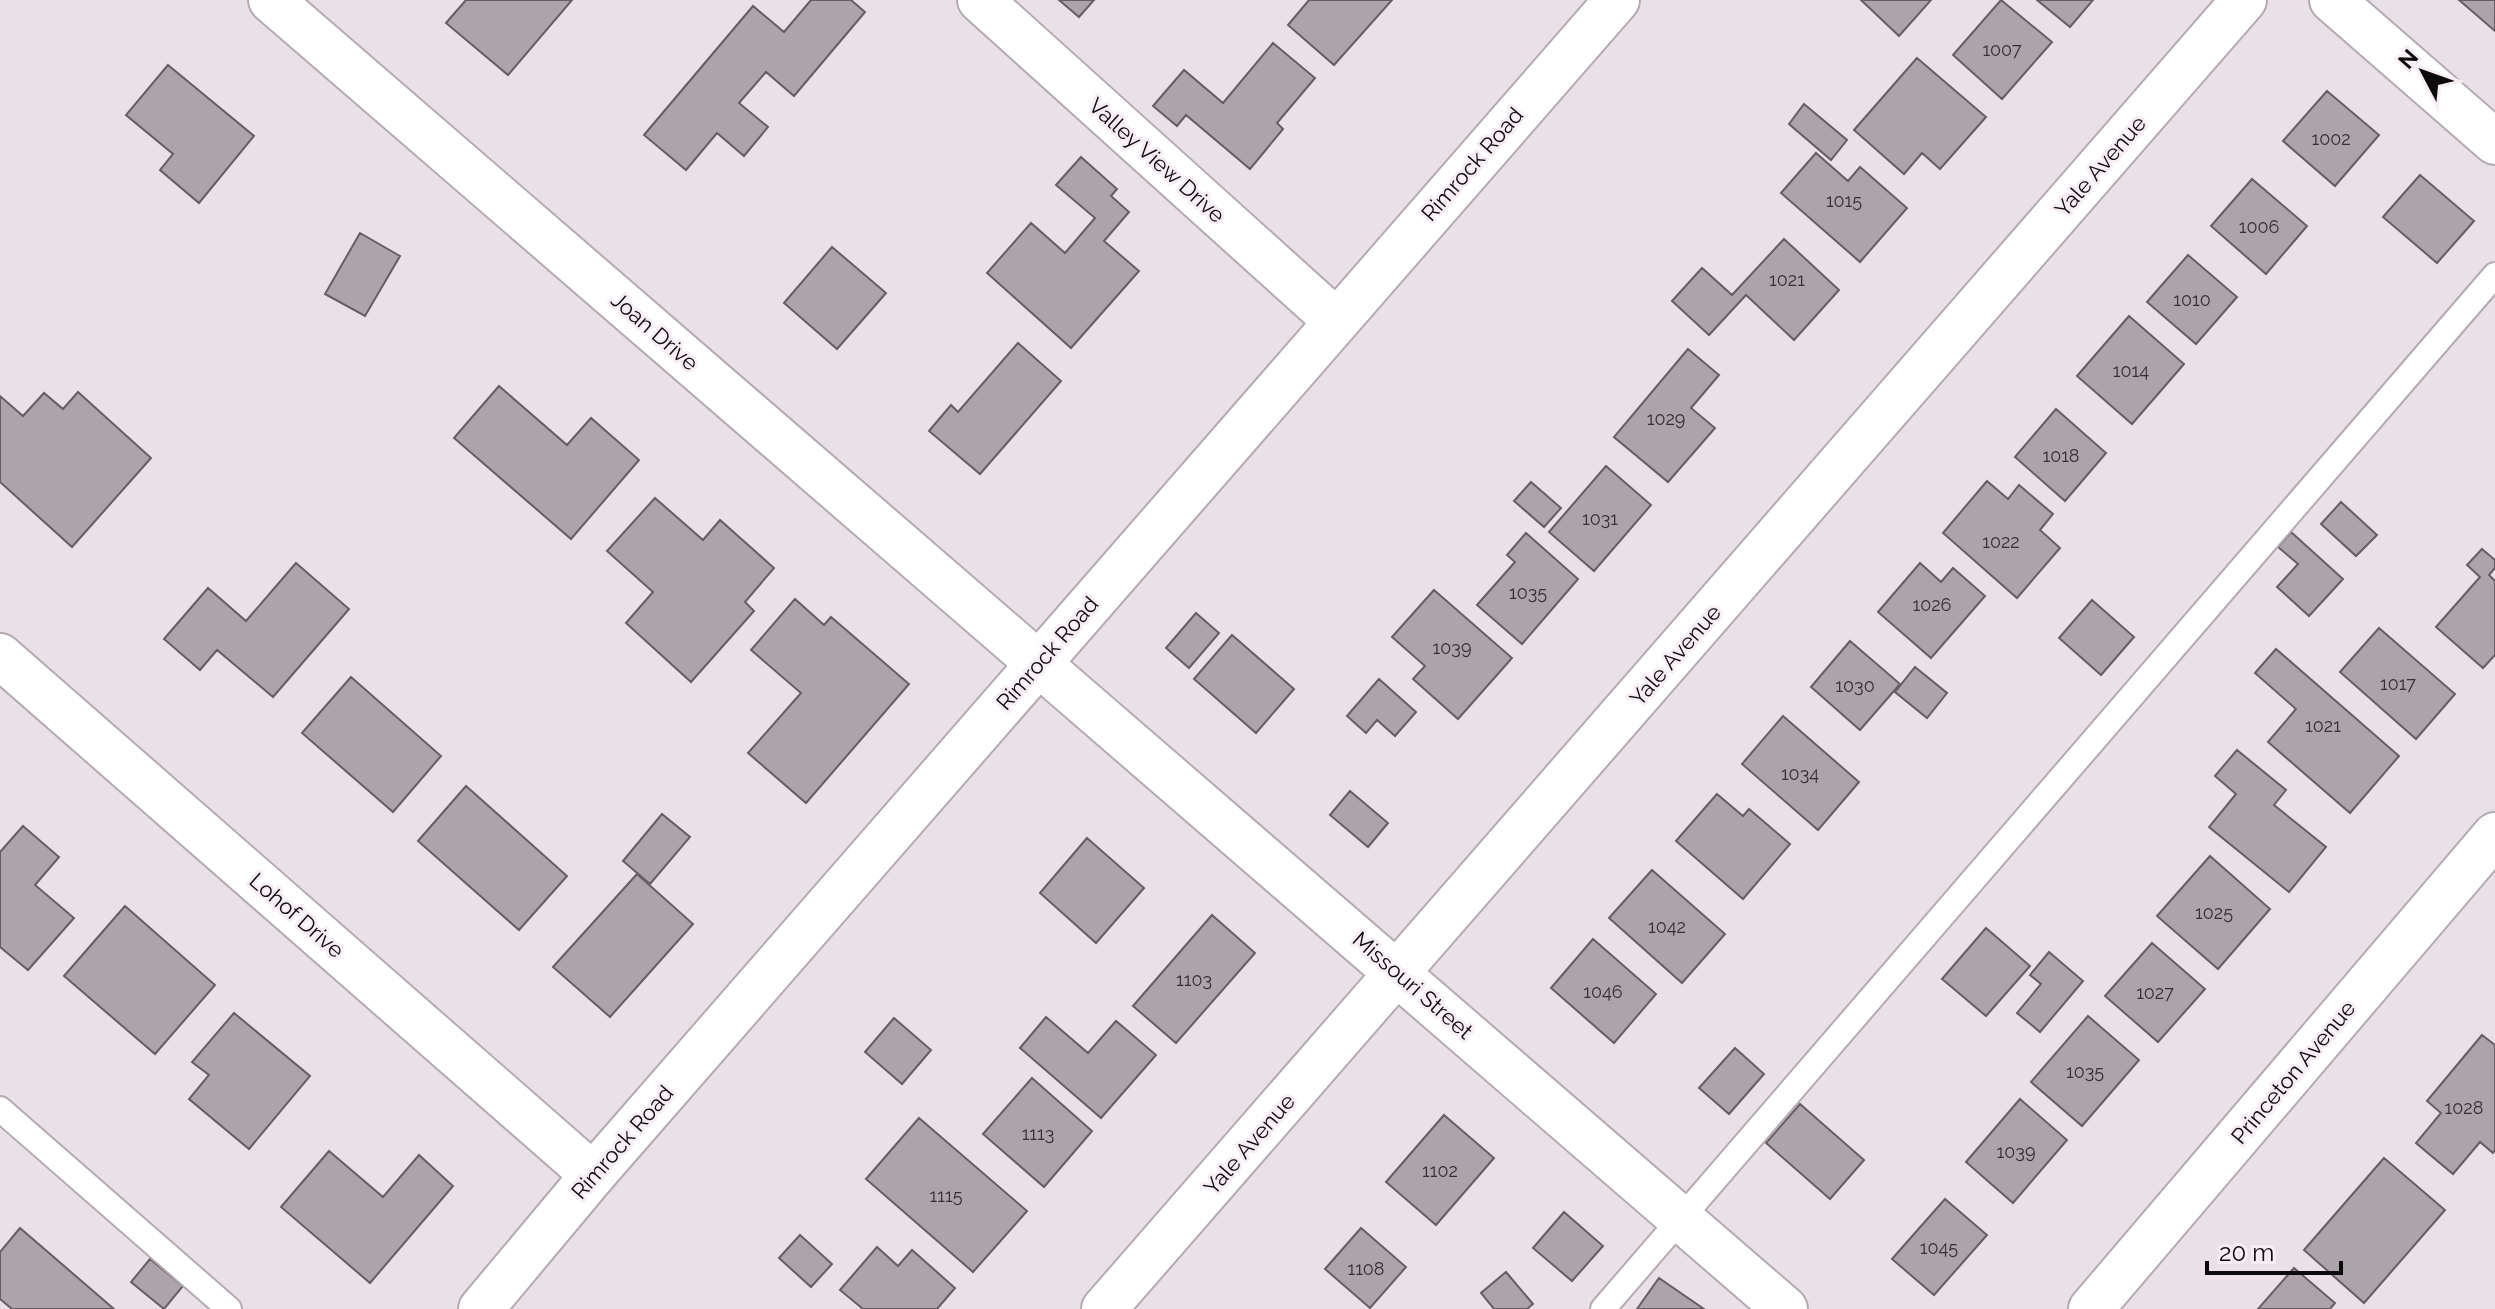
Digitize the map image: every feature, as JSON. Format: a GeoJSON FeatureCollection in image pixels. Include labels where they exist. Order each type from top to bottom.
{"type":"FeatureCollection","features":[{"type":"Feature","properties":{"kind":"street","name":"Joan Drive"},"geometry":{"type":"LineString","coordinates":[[271,0],[1039,663]]}},
{"type":"Feature","properties":{"kind":"street","name":"Valley View Drive"},"geometry":{"type":"LineString","coordinates":[[980,0],[1335,320]]}},
{"type":"Feature","properties":{"kind":"street","name":"Rimrock Road"},"geometry":{"type":"LineString","coordinates":[[481,1309],[593,1175],[1335,320],[1617,0]]}},
{"type":"Feature","properties":{"kind":"street","name":"Yale Avenue"},"geometry":{"type":"LineString","coordinates":[[1104,1309],[2244,0]]}},
{"type":"Feature","properties":{"kind":"street"},"geometry":{"type":"LineString","coordinates":[[2332,0],[2495,142]]}},
{"type":"Feature","properties":{"kind":"street","name":"Lohof Drive"},"geometry":{"type":"LineString","coordinates":[[0,656],[593,1175]]}},
{"type":"Feature","properties":{"kind":"street","name":"Missouri Street"},"geometry":{"type":"LineString","coordinates":[[1039,663],[1785,1309]]}},
{"type":"Feature","properties":{"kind":"street","name":"Princeton Avenue"},"geometry":{"type":"LineString","coordinates":[[2091,1309],[2495,835]]}},
{"type":"Feature","properties":{"kind":"lane"},"geometry":{"type":"LineString","coordinates":[[1603,1309],[2495,275]]}},
{"type":"Feature","properties":{"kind":"lane"},"geometry":{"type":"LineString","coordinates":[[0,1109],[229,1309]]}},
{"type":"Feature","properties":{"kind":"building"},"geometry":{"type":"Polygon","coordinates":[[[466,0],[572,0],[508,75],[446,23],[466,0]]]}},
{"type":"Feature","properties":{"kind":"building"},"geometry":{"type":"Polygon","coordinates":[[[811,0],[851,0],[865,12],[794,96],[766,72],[739,103],[768,127],[744,156],[717,133],[686,170],[644,135],[753,6],[784,32],[811,0]]]}},
{"type":"Feature","properties":{"kind":"building"},"geometry":{"type":"Polygon","coordinates":[[[1059,0],[1094,0],[1079,17],[1059,0]]]}},
{"type":"Feature","properties":{"kind":"building"},"geometry":{"type":"Polygon","coordinates":[[[1309,0],[1392,0],[1334,65],[1288,25],[1309,0]]]}},
{"type":"Feature","properties":{"kind":"building"},"geometry":{"type":"Polygon","coordinates":[[[1861,0],[1931,0],[1899,36],[1861,0]]]}},
{"type":"Feature","properties":{"kind":"building"},"geometry":{"type":"Polygon","coordinates":[[[2001,0],[2052,42],[2002,99],[1953,55],[2001,0]]]}},
{"type":"Feature","properties":{"kind":"building"},"geometry":{"type":"Polygon","coordinates":[[[2037,0],[2093,0],[2070,27],[2037,0]]]}},
{"type":"Feature","properties":{"kind":"building"},"geometry":{"type":"Polygon","coordinates":[[[2459,0],[2495,0],[2495,31],[2459,0]]]}},
{"type":"Feature","properties":{"kind":"building"},"geometry":{"type":"Polygon","coordinates":[[[1273,43],[1315,78],[1277,123],[1283,129],[1250,169],[1186,115],[1177,126],[1153,106],[1184,70],[1223,103],[1273,43]]]}},
{"type":"Feature","properties":{"kind":"building"},"geometry":{"type":"Polygon","coordinates":[[[1917,58],[1986,117],[1940,169],[1922,153],[1904,174],[1854,130],[1917,58]]]}},
{"type":"Feature","properties":{"kind":"building"},"geometry":{"type":"Polygon","coordinates":[[[168,65],[254,136],[199,203],[160,170],[173,154],[126,115],[168,65]]]}},
{"type":"Feature","properties":{"kind":"building"},"geometry":{"type":"Polygon","coordinates":[[[2327,91],[2379,135],[2335,186],[2283,141],[2327,91]]]}},
{"type":"Feature","properties":{"kind":"building"},"geometry":{"type":"Polygon","coordinates":[[[1804,104],[1847,140],[1831,160],[1789,124],[1804,104]]]}},
{"type":"Feature","properties":{"kind":"building"},"geometry":{"type":"Polygon","coordinates":[[[1816,153],[1848,181],[1860,167],[1907,208],[1860,262],[1781,193],[1816,153]]]}},
{"type":"Feature","properties":{"kind":"building"},"geometry":{"type":"Polygon","coordinates":[[[1081,157],[1117,189],[1111,196],[1129,212],[1104,241],[1139,271],[1071,348],[987,273],[1031,223],[1065,253],[1095,218],[1056,185],[1081,157]]]}},
{"type":"Feature","properties":{"kind":"building"},"geometry":{"type":"Polygon","coordinates":[[[2420,175],[2474,221],[2437,263],[2383,217],[2420,175]]]}},
{"type":"Feature","properties":{"kind":"building"},"geometry":{"type":"Polygon","coordinates":[[[2252,179],[2307,226],[2266,274],[2211,226],[2252,179]]]}},
{"type":"Feature","properties":{"kind":"building"},"geometry":{"type":"Polygon","coordinates":[[[360,233],[400,256],[365,316],[325,294],[360,233]]]}},
{"type":"Feature","properties":{"kind":"building"},"geometry":{"type":"Polygon","coordinates":[[[1784,239],[1839,290],[1794,340],[1746,295],[1709,335],[1672,301],[1702,268],[1732,295],[1784,239]]]}},
{"type":"Feature","properties":{"kind":"building"},"geometry":{"type":"Polygon","coordinates":[[[832,247],[886,293],[837,349],[784,303],[832,247]]]}},
{"type":"Feature","properties":{"kind":"building"},"geometry":{"type":"Polygon","coordinates":[[[2188,255],[2237,297],[2196,344],[2147,302],[2188,255]]]}},
{"type":"Feature","properties":{"kind":"building"},"geometry":{"type":"Polygon","coordinates":[[[2129,316],[2184,364],[2132,424],[2077,376],[2129,316]]]}},
{"type":"Feature","properties":{"kind":"building"},"geometry":{"type":"Polygon","coordinates":[[[1018,343],[1061,381],[980,474],[929,431],[951,405],[958,412],[1018,343]]]}},
{"type":"Feature","properties":{"kind":"building"},"geometry":{"type":"Polygon","coordinates":[[[1688,349],[1719,375],[1691,408],[1715,428],[1668,482],[1614,437],[1688,349]]]}},
{"type":"Feature","properties":{"kind":"building"},"geometry":{"type":"Polygon","coordinates":[[[499,386],[567,445],[591,418],[639,460],[571,539],[454,438],[499,386]]]}},
{"type":"Feature","properties":{"kind":"building"},"geometry":{"type":"Polygon","coordinates":[[[78,392],[151,458],[72,547],[0,482],[0,396],[23,416],[44,393],[63,409],[78,392]]]}},
{"type":"Feature","properties":{"kind":"building"},"geometry":{"type":"Polygon","coordinates":[[[2056,409],[2106,453],[2065,501],[2015,457],[2056,409]]]}},
{"type":"Feature","properties":{"kind":"building"},"geometry":{"type":"Polygon","coordinates":[[[1606,466],[1651,505],[1594,571],[1549,532],[1606,466]]]}},
{"type":"Feature","properties":{"kind":"building"},"geometry":{"type":"Polygon","coordinates":[[[1987,481],[2008,499],[2019,485],[2053,514],[2040,530],[2060,548],[2017,598],[1943,533],[1987,481]]]}},
{"type":"Feature","properties":{"kind":"building"},"geometry":{"type":"Polygon","coordinates":[[[1531,482],[1561,508],[1544,527],[1514,501],[1531,482]]]}},
{"type":"Feature","properties":{"kind":"building"},"geometry":{"type":"Polygon","coordinates":[[[655,498],[703,540],[720,520],[774,568],[745,602],[754,611],[691,682],[626,623],[653,592],[607,551],[655,498]]]}},
{"type":"Feature","properties":{"kind":"building"},"geometry":{"type":"Polygon","coordinates":[[[2341,502],[2377,535],[2356,556],[2321,524],[2341,502]]]}},
{"type":"Feature","properties":{"kind":"building"},"geometry":{"type":"Polygon","coordinates":[[[2291,532],[2343,579],[2309,616],[2277,587],[2298,564],[2278,547],[2291,532]]]}},
{"type":"Feature","properties":{"kind":"building"},"geometry":{"type":"Polygon","coordinates":[[[1526,533],[1578,579],[1522,644],[1477,605],[1515,562],[1507,555],[1526,533]]]}},
{"type":"Feature","properties":{"kind":"building"},"geometry":{"type":"Polygon","coordinates":[[[2482,549],[2495,560],[2495,568],[2489,575],[2495,581],[2495,655],[2483,668],[2436,627],[2480,577],[2467,565],[2482,549]]]}},
{"type":"Feature","properties":{"kind":"building"},"geometry":{"type":"Polygon","coordinates":[[[296,563],[349,609],[273,697],[217,650],[200,670],[164,639],[208,588],[246,621],[296,563]]]}},
{"type":"Feature","properties":{"kind":"building"},"geometry":{"type":"Polygon","coordinates":[[[1920,563],[1941,582],[1953,568],[1985,596],[1931,658],[1878,612],[1920,563]]]}},
{"type":"Feature","properties":{"kind":"building"},"geometry":{"type":"Polygon","coordinates":[[[1434,590],[1512,658],[1458,719],[1413,679],[1425,666],[1392,637],[1434,590]]]}},
{"type":"Feature","properties":{"kind":"building"},"geometry":{"type":"Polygon","coordinates":[[[795,599],[824,625],[831,617],[909,684],[806,803],[748,753],[801,693],[751,650],[795,599]]]}},
{"type":"Feature","properties":{"kind":"building"},"geometry":{"type":"Polygon","coordinates":[[[2092,600],[2134,637],[2101,675],[2059,638],[2092,600]]]}},
{"type":"Feature","properties":{"kind":"building"},"geometry":{"type":"Polygon","coordinates":[[[1196,613],[1219,633],[1189,668],[1166,648],[1196,613]]]}},
{"type":"Feature","properties":{"kind":"building"},"geometry":{"type":"Polygon","coordinates":[[[2379,628],[2455,694],[2416,739],[2340,672],[2379,628]]]}},
{"type":"Feature","properties":{"kind":"building"},"geometry":{"type":"Polygon","coordinates":[[[1232,635],[1294,689],[1256,733],[1194,679],[1232,635]]]}},
{"type":"Feature","properties":{"kind":"building"},"geometry":{"type":"Polygon","coordinates":[[[1850,641],[1900,684],[1860,730],[1811,687],[1850,641]]]}},
{"type":"Feature","properties":{"kind":"building"},"geometry":{"type":"Polygon","coordinates":[[[2276,649],[2399,756],[2350,813],[2268,742],[2296,709],[2255,673],[2276,649]]]}},
{"type":"Feature","properties":{"kind":"building"},"geometry":{"type":"Polygon","coordinates":[[[1915,667],[1947,693],[1927,718],[1895,692],[1915,667]]]}},
{"type":"Feature","properties":{"kind":"building"},"geometry":{"type":"Polygon","coordinates":[[[351,677],[441,756],[393,812],[302,733],[351,677]]]}},
{"type":"Feature","properties":{"kind":"building"},"geometry":{"type":"Polygon","coordinates":[[[1379,679],[1416,712],[1395,736],[1377,720],[1366,733],[1347,716],[1379,679]]]}},
{"type":"Feature","properties":{"kind":"building"},"geometry":{"type":"Polygon","coordinates":[[[1783,716],[1859,782],[1818,830],[1742,764],[1783,716]]]}},
{"type":"Feature","properties":{"kind":"building"},"geometry":{"type":"Polygon","coordinates":[[[2237,750],[2286,790],[2274,805],[2326,847],[2289,892],[2209,827],[2236,794],[2215,776],[2237,750]]]}},
{"type":"Feature","properties":{"kind":"building"},"geometry":{"type":"Polygon","coordinates":[[[466,786],[567,876],[519,930],[418,841],[466,786]]]}},
{"type":"Feature","properties":{"kind":"building"},"geometry":{"type":"Polygon","coordinates":[[[1350,791],[1388,823],[1368,847],[1330,815],[1350,791]]]}},
{"type":"Feature","properties":{"kind":"building"},"geometry":{"type":"Polygon","coordinates":[[[1717,794],[1743,816],[1749,809],[1790,844],[1743,899],[1676,841],[1717,794]]]}},
{"type":"Feature","properties":{"kind":"building"},"geometry":{"type":"Polygon","coordinates":[[[662,814],[690,837],[650,884],[623,861],[662,814]]]}},
{"type":"Feature","properties":{"kind":"building"},"geometry":{"type":"Polygon","coordinates":[[[23,826],[59,857],[35,885],[74,918],[28,970],[0,947],[0,852],[23,826]]]}},
{"type":"Feature","properties":{"kind":"building"},"geometry":{"type":"Polygon","coordinates":[[[1087,838],[1144,888],[1096,943],[1040,893],[1087,838]]]}},
{"type":"Feature","properties":{"kind":"building"},"geometry":{"type":"Polygon","coordinates":[[[2210,856],[2270,909],[2218,969],[2157,916],[2210,856]]]}},
{"type":"Feature","properties":{"kind":"building"},"geometry":{"type":"Polygon","coordinates":[[[1652,870],[1725,934],[1682,983],[1609,918],[1652,870]]]}},
{"type":"Feature","properties":{"kind":"building"},"geometry":{"type":"Polygon","coordinates":[[[637,874],[693,924],[610,1017],[553,967],[637,874]]]}},
{"type":"Feature","properties":{"kind":"building"},"geometry":{"type":"Polygon","coordinates":[[[125,906],[215,985],[155,1054],[64,976],[125,906]]]}},
{"type":"Feature","properties":{"kind":"building"},"geometry":{"type":"Polygon","coordinates":[[[1212,915],[1255,953],[1176,1043],[1133,1006],[1212,915]]]}},
{"type":"Feature","properties":{"kind":"building"},"geometry":{"type":"Polygon","coordinates":[[[1986,928],[2030,966],[1986,1016],[1942,979],[1986,928]]]}},
{"type":"Feature","properties":{"kind":"building"},"geometry":{"type":"Polygon","coordinates":[[[1593,939],[1656,994],[1614,1043],[1551,988],[1593,939]]]}},
{"type":"Feature","properties":{"kind":"building"},"geometry":{"type":"Polygon","coordinates":[[[2152,943],[2205,989],[2158,1042],[2105,996],[2152,943]]]}},
{"type":"Feature","properties":{"kind":"building"},"geometry":{"type":"Polygon","coordinates":[[[2049,952],[2083,981],[2040,1032],[2017,1013],[2041,984],[2030,975],[2049,952]]]}},
{"type":"Feature","properties":{"kind":"building"},"geometry":{"type":"Polygon","coordinates":[[[234,1013],[310,1076],[249,1149],[189,1099],[209,1075],[192,1062],[234,1013]]]}},
{"type":"Feature","properties":{"kind":"building"},"geometry":{"type":"Polygon","coordinates":[[[2088,1016],[2139,1060],[2082,1126],[2031,1082],[2088,1016]]]}},
{"type":"Feature","properties":{"kind":"building"},"geometry":{"type":"Polygon","coordinates":[[[1046,1017],[1088,1053],[1116,1021],[1156,1055],[1101,1118],[1020,1048],[1046,1017]]]}},
{"type":"Feature","properties":{"kind":"building"},"geometry":{"type":"Polygon","coordinates":[[[894,1018],[931,1050],[902,1084],[865,1052],[894,1018]]]}},
{"type":"Feature","properties":{"kind":"building"},"geometry":{"type":"Polygon","coordinates":[[[2482,1035],[2495,1045],[2495,1150],[2493,1153],[2480,1142],[2453,1174],[2416,1143],[2441,1113],[2427,1101],[2482,1035]]]}},
{"type":"Feature","properties":{"kind":"building"},"geometry":{"type":"Polygon","coordinates":[[[1735,1048],[1764,1074],[1729,1114],[1699,1088],[1735,1048]]]}},
{"type":"Feature","properties":{"kind":"building"},"geometry":{"type":"Polygon","coordinates":[[[1032,1078],[1092,1131],[1044,1187],[983,1134],[1032,1078]]]}},
{"type":"Feature","properties":{"kind":"building"},"geometry":{"type":"Polygon","coordinates":[[[2020,1099],[2067,1140],[2013,1203],[1966,1162],[2020,1099]]]}},
{"type":"Feature","properties":{"kind":"building"},"geometry":{"type":"Polygon","coordinates":[[[1800,1104],[1864,1160],[1830,1199],[1766,1143],[1800,1104]]]}},
{"type":"Feature","properties":{"kind":"building"},"geometry":{"type":"Polygon","coordinates":[[[1444,1115],[1494,1158],[1436,1225],[1386,1182],[1444,1115]]]}},
{"type":"Feature","properties":{"kind":"building"},"geometry":{"type":"Polygon","coordinates":[[[919,1118],[1027,1211],[973,1272],[866,1179],[919,1118]]]}},
{"type":"Feature","properties":{"kind":"building"},"geometry":{"type":"Polygon","coordinates":[[[329,1151],[383,1197],[419,1155],[453,1186],[370,1283],[281,1207],[329,1151]]]}},
{"type":"Feature","properties":{"kind":"building"},"geometry":{"type":"Polygon","coordinates":[[[2384,1158],[2445,1210],[2364,1303],[2304,1250],[2384,1158]]]}},
{"type":"Feature","properties":{"kind":"building"},"geometry":{"type":"Polygon","coordinates":[[[1945,1199],[1987,1235],[1934,1295],[1892,1259],[1945,1199]]]}},
{"type":"Feature","properties":{"kind":"building"},"geometry":{"type":"Polygon","coordinates":[[[1564,1212],[1603,1246],[1572,1281],[1533,1248],[1564,1212]]]}},
{"type":"Feature","properties":{"kind":"building"},"geometry":{"type":"Polygon","coordinates":[[[20,1228],[114,1309],[12,1309],[0,1299],[0,1252],[20,1228]]]}},
{"type":"Feature","properties":{"kind":"building"},"geometry":{"type":"Polygon","coordinates":[[[1361,1228],[1406,1267],[1370,1308],[1325,1269],[1361,1228]]]}},
{"type":"Feature","properties":{"kind":"building"},"geometry":{"type":"Polygon","coordinates":[[[800,1235],[832,1264],[811,1287],[779,1258],[800,1235]]]}},
{"type":"Feature","properties":{"kind":"building"},"geometry":{"type":"Polygon","coordinates":[[[877,1247],[898,1266],[912,1250],[955,1288],[937,1309],[863,1309],[840,1290],[877,1247]]]}},
{"type":"Feature","properties":{"kind":"building"},"geometry":{"type":"Polygon","coordinates":[[[150,1259],[183,1286],[164,1309],[131,1282],[150,1259]]]}},
{"type":"Feature","properties":{"kind":"building"},"geometry":{"type":"Polygon","coordinates":[[[2294,1268],[2335,1303],[2330,1309],[2258,1309],[2294,1268]]]}},
{"type":"Feature","properties":{"kind":"building"},"geometry":{"type":"Polygon","coordinates":[[[1506,1272],[1533,1304],[1527,1309],[1494,1309],[1481,1293],[1506,1272]]]}},
{"type":"Feature","properties":{"kind":"building"},"geometry":{"type":"Polygon","coordinates":[[[1659,1278],[1704,1309],[1637,1309],[1659,1278]]]}}]}
